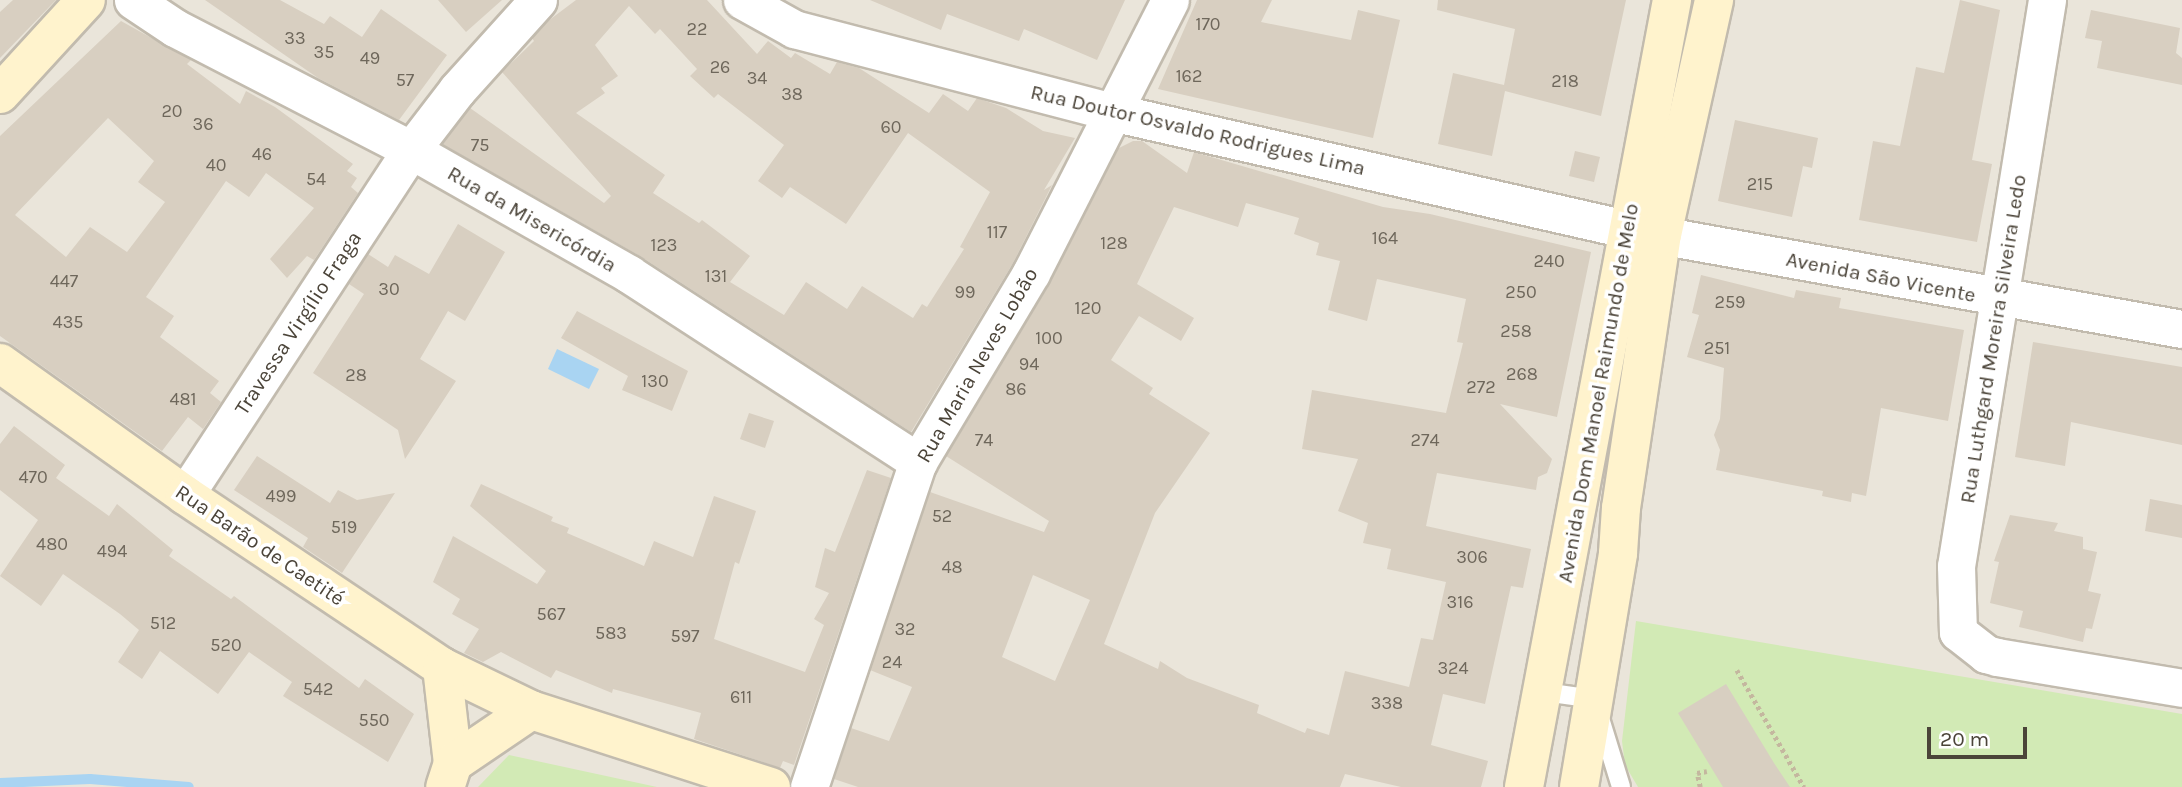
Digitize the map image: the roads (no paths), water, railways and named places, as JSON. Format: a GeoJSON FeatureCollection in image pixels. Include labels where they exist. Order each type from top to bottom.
{"type":"FeatureCollection","features":[{"type":"Feature","properties":{"kind":"main road"},"geometry":{"type":"LineString","coordinates":[[0,94],[86,0]]}},
{"type":"Feature","properties":{"kind":"main road","name":"Avenida Dom Manoel Raimundo de Melo"},"geometry":{"type":"LineString","coordinates":[[1579,787],[1618,553],[1644,232],[1672,0]]}},
{"type":"Feature","properties":{"kind":"main road","name":"Avenida Dom Manoel Raimundo de Melo"},"geometry":{"type":"LineString","coordinates":[[1524,787],[1579,507],[1644,232],[1714,0]]}},
{"type":"Feature","properties":{"kind":"main road","name":"Rua Barão de Caetité"},"geometry":{"type":"LineString","coordinates":[[0,363],[185,495],[443,667],[531,710],[771,787]]}},
{"type":"Feature","properties":{"kind":"main road"},"geometry":{"type":"LineString","coordinates":[[443,667],[449,775]]}},
{"type":"Feature","properties":{"kind":"main road"},"geometry":{"type":"LineString","coordinates":[[449,775],[531,710]]}},
{"type":"Feature","properties":{"kind":"street","name":"Rua da Misericórdia"},"geometry":{"type":"LineString","coordinates":[[133,0],[175,28],[411,150],[629,274],[918,462]]}},
{"type":"Feature","properties":{"kind":"street","name":"Travessa Virgílio Fraga"},"geometry":{"type":"LineString","coordinates":[[185,495],[411,150],[457,90],[538,0]]}},
{"type":"Feature","properties":{"kind":"street","name":"Rua Doutor Osvaldo Rodrigues Lima"},"geometry":{"type":"LineString","coordinates":[[742,0],[794,29],[1116,113],[1644,232]]}},
{"type":"Feature","properties":{"kind":"street","name":"Rua Maria Neves Lobão"},"geometry":{"type":"LineString","coordinates":[[809,787],[918,462],[1031,273],[1116,113],[1170,0]]}},
{"type":"Feature","properties":{"kind":"street","name":"Rua Luthgard Moreira Silveira Ledo"},"geometry":{"type":"LineString","coordinates":[[2048,0],[1956,566],[1958,632],[1986,654],[1997,657],[2182,688]]}},
{"type":"Feature","properties":{"kind":"street","name":"Avenida São Vicente"},"geometry":{"type":"LineString","coordinates":[[1644,232],[2001,299],[2182,329]]}},
{"type":"Feature","properties":{"kind":"lane"},"geometry":{"type":"LineString","coordinates":[[1579,507],[1621,508]]}},
{"type":"Feature","properties":{"kind":"lane"},"geometry":{"type":"LineString","coordinates":[[1544,692],[1594,699],[1621,787]]}},
{"type":"Feature","properties":{"kind":"water"},"geometry":{"type":"Polygon","coordinates":[[[557,349],[599,369],[589,389],[548,369],[557,349]]]}},
{"type":"Feature","properties":{"kind":"waterway"},"geometry":{"type":"LineString","coordinates":[[0,783],[90,779],[189,787]]}}]}
